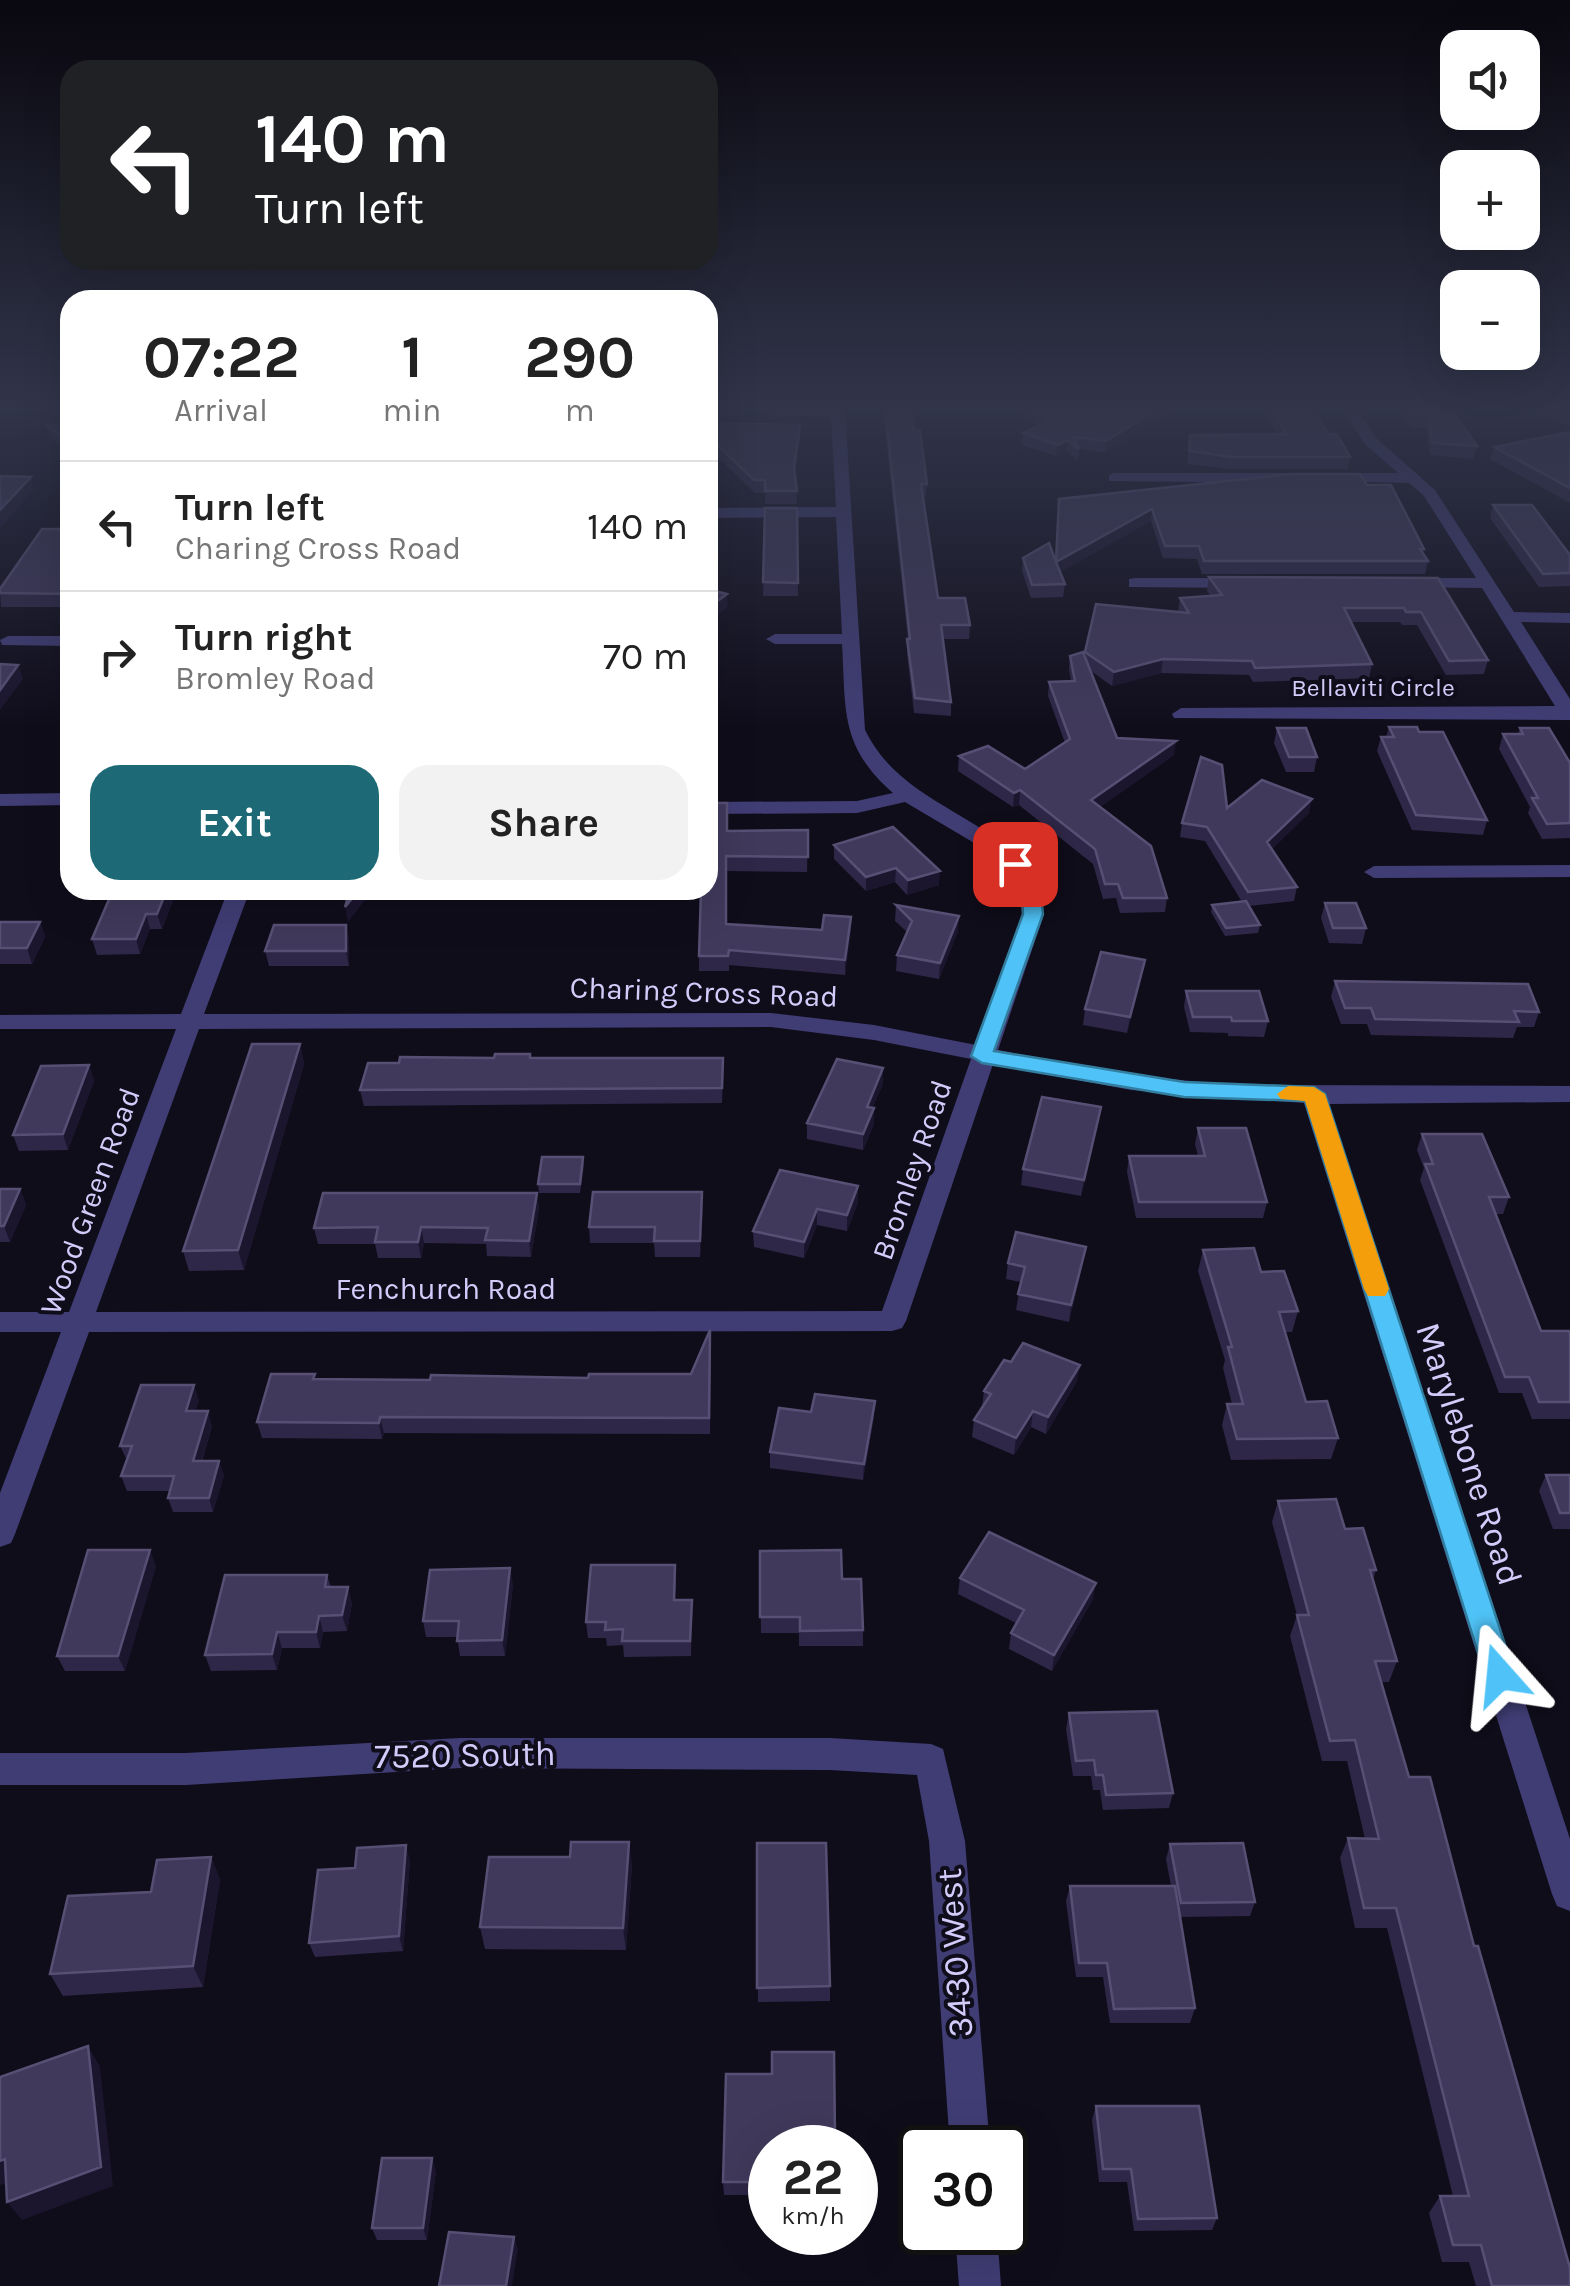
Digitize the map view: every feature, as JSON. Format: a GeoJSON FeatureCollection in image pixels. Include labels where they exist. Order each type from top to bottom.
{"type":"FeatureCollection","features":[{"type":"Feature","properties":{"kind":"street","name":"Bromley Road"},"geometry":{"type":"LineString","coordinates":[[844,516],[856,730],[865,751],[881,772],[908,795],[1000,851],[1025,877],[1032,894],[1033,914],[892,1321]]}},
{"type":"Feature","properties":{"kind":"street"},"geometry":{"type":"LineString","coordinates":[[1441,516],[1568,712]]}},
{"type":"Feature","properties":{"kind":"street"},"geometry":{"type":"LineString","coordinates":[[1136,582],[1256,583]]}},
{"type":"Feature","properties":{"kind":"street"},"geometry":{"type":"LineString","coordinates":[[1396,583],[1487,583]]}},
{"type":"Feature","properties":{"kind":"street"},"geometry":{"type":"LineString","coordinates":[[1507,618],[1570,618]]}},
{"type":"Feature","properties":{"kind":"street"},"geometry":{"type":"LineString","coordinates":[[775,639],[850,639]]}},
{"type":"Feature","properties":{"kind":"street"},"geometry":{"type":"LineString","coordinates":[[8,641],[60,641]]}},
{"type":"Feature","properties":{"kind":"street","name":"Bellaviti Circle"},"geometry":{"type":"LineString","coordinates":[[1180,714],[1568,712]]}},
{"type":"Feature","properties":{"kind":"street"},"geometry":{"type":"LineString","coordinates":[[718,808],[857,807],[908,795]]}},
{"type":"Feature","properties":{"kind":"street"},"geometry":{"type":"LineString","coordinates":[[0,800],[60,799]]}},
{"type":"Feature","properties":{"kind":"street"},"geometry":{"type":"LineString","coordinates":[[1374,872],[1570,871]]}},
{"type":"Feature","properties":{"kind":"street","name":"Wood Green Road"},"geometry":{"type":"LineString","coordinates":[[0,1534],[236,900]]}},
{"type":"Feature","properties":{"kind":"street","name":"Charing Cross Road"},"geometry":{"type":"LineString","coordinates":[[0,1022],[771,1020],[868,1031],[982,1056],[1184,1090],[1570,1094]]}},
{"type":"Feature","properties":{"kind":"street","name":"Marylebone Road"},"geometry":{"type":"LineString","coordinates":[[1314,1094],[1570,1894]]}},
{"type":"Feature","properties":{"kind":"street","name":"Fenchurch Road"},"geometry":{"type":"LineString","coordinates":[[0,1322],[892,1321]]}},
{"type":"Feature","properties":{"kind":"street","name":"7520 South"},"geometry":{"type":"LineString","coordinates":[[0,1769],[186,1769],[460,1753],[830,1754],[931,1760]]}},
{"type":"Feature","properties":{"kind":"street","name":"3430 West"},"geometry":{"type":"LineString","coordinates":[[931,1760],[947,1842],[968,2125]]}},
{"type":"Feature","properties":{"kind":"street"},"geometry":{"type":"LineString","coordinates":[[978,2255],[980,2286]]}},
{"type":"Feature","properties":{"kind":"building"},"geometry":{"type":"Polygon","coordinates":[[[765,516],[797,516],[798,583],[763,582],[765,516]]]}},
{"type":"Feature","properties":{"kind":"building"},"geometry":{"type":"Polygon","coordinates":[[[897,516],[926,516],[938,598],[965,598],[970,625],[941,625],[951,702],[915,698],[897,516]]]}},
{"type":"Feature","properties":{"kind":"building"},"geometry":{"type":"Polygon","coordinates":[[[1058,516],[1140,516],[1056,562],[1058,516]]]}},
{"type":"Feature","properties":{"kind":"building"},"geometry":{"type":"Polygon","coordinates":[[[1154,516],[1407,516],[1428,561],[1204,561],[1199,546],[1165,546],[1154,516]]]}},
{"type":"Feature","properties":{"kind":"building"},"geometry":{"type":"Polygon","coordinates":[[[1501,516],[1540,516],[1570,555],[1570,573],[1543,574],[1501,516]]]}},
{"type":"Feature","properties":{"kind":"building"},"geometry":{"type":"Polygon","coordinates":[[[42,529],[60,529],[60,594],[0,593],[42,529]]]}},
{"type":"Feature","properties":{"kind":"building"},"geometry":{"type":"Polygon","coordinates":[[[1049,543],[1065,584],[1032,585],[1023,558],[1049,543]]]}},
{"type":"Feature","properties":{"kind":"building"},"geometry":{"type":"Polygon","coordinates":[[[1209,577],[1438,578],[1488,660],[1449,661],[1421,612],[1406,612],[1404,608],[1344,608],[1372,664],[1255,668],[1252,661],[1163,659],[1114,672],[1085,652],[1096,604],[1189,613],[1180,598],[1222,595],[1209,577]]]}},
{"type":"Feature","properties":{"kind":"building"},"geometry":{"type":"Polygon","coordinates":[[[1083,652],[1117,738],[1176,741],[1091,800],[1151,846],[1167,898],[1123,898],[1118,884],[1105,884],[1095,849],[1020,790],[1014,793],[959,756],[988,746],[1025,769],[1070,739],[1049,682],[1075,681],[1070,656],[1083,652]]]}},
{"type":"Feature","properties":{"kind":"building"},"geometry":{"type":"Polygon","coordinates":[[[0,664],[18,665],[0,690],[0,664]]]}},
{"type":"Feature","properties":{"kind":"building"},"geometry":{"type":"Polygon","coordinates":[[[1389,727],[1443,732],[1487,820],[1416,815],[1381,737],[1394,737],[1389,727]]]}},
{"type":"Feature","properties":{"kind":"building"},"geometry":{"type":"Polygon","coordinates":[[[1277,728],[1306,728],[1317,757],[1289,757],[1277,728]]]}},
{"type":"Feature","properties":{"kind":"building"},"geometry":{"type":"Polygon","coordinates":[[[1520,728],[1549,728],[1570,763],[1570,823],[1547,824],[1532,798],[1538,798],[1503,734],[1523,734],[1520,728]]]}},
{"type":"Feature","properties":{"kind":"building"},"geometry":{"type":"Polygon","coordinates":[[[1201,757],[1222,765],[1227,808],[1262,780],[1312,799],[1267,842],[1297,887],[1248,892],[1207,827],[1182,823],[1201,757]]]}},
{"type":"Feature","properties":{"kind":"building"},"geometry":{"type":"Polygon","coordinates":[[[718,803],[727,803],[727,831],[808,830],[808,857],[726,856],[726,924],[822,930],[824,915],[851,917],[845,960],[729,950],[728,956],[699,956],[701,900],[718,900],[718,803]]]}},
{"type":"Feature","properties":{"kind":"building"},"geometry":{"type":"Polygon","coordinates":[[[893,827],[940,871],[908,880],[896,868],[866,877],[834,845],[893,827]]]}},
{"type":"Feature","properties":{"kind":"building"},"geometry":{"type":"Polygon","coordinates":[[[109,900],[163,900],[157,914],[146,914],[136,939],[92,939],[109,900]]]}},
{"type":"Feature","properties":{"kind":"building"},"geometry":{"type":"Polygon","coordinates":[[[1246,901],[1260,925],[1226,928],[1212,905],[1246,901]]]}},
{"type":"Feature","properties":{"kind":"building"},"geometry":{"type":"Polygon","coordinates":[[[1325,903],[1356,903],[1366,928],[1333,928],[1325,903]]]}},
{"type":"Feature","properties":{"kind":"building"},"geometry":{"type":"Polygon","coordinates":[[[896,905],[959,916],[940,963],[897,955],[912,921],[896,905]]]}},
{"type":"Feature","properties":{"kind":"building"},"geometry":{"type":"Polygon","coordinates":[[[0,922],[40,922],[27,948],[0,948],[0,922]]]}},
{"type":"Feature","properties":{"kind":"building"},"geometry":{"type":"Polygon","coordinates":[[[274,925],[346,925],[346,951],[265,951],[274,925]]]}},
{"type":"Feature","properties":{"kind":"building"},"geometry":{"type":"Polygon","coordinates":[[[1101,952],[1145,960],[1130,1017],[1085,1009],[1101,952]]]}},
{"type":"Feature","properties":{"kind":"building"},"geometry":{"type":"Polygon","coordinates":[[[1335,981],[1528,984],[1539,1012],[1514,1011],[1519,1022],[1375,1019],[1371,1008],[1345,1008],[1335,981]]]}},
{"type":"Feature","properties":{"kind":"building"},"geometry":{"type":"Polygon","coordinates":[[[1186,991],[1259,991],[1268,1021],[1193,1017],[1186,991]]]}},
{"type":"Feature","properties":{"kind":"building"},"geometry":{"type":"Polygon","coordinates":[[[252,1044],[300,1044],[238,1250],[183,1251],[252,1044]]]}},
{"type":"Feature","properties":{"kind":"building"},"geometry":{"type":"Polygon","coordinates":[[[495,1054],[530,1054],[530,1058],[723,1058],[722,1088],[360,1090],[368,1063],[399,1063],[400,1057],[494,1058],[495,1054]]]}},
{"type":"Feature","properties":{"kind":"building"},"geometry":{"type":"Polygon","coordinates":[[[837,1059],[883,1068],[867,1107],[874,1108],[863,1134],[807,1123],[837,1059]]]}},
{"type":"Feature","properties":{"kind":"building"},"geometry":{"type":"Polygon","coordinates":[[[89,1065],[63,1134],[13,1135],[41,1066],[89,1065]]]}},
{"type":"Feature","properties":{"kind":"building"},"geometry":{"type":"Polygon","coordinates":[[[1042,1097],[1101,1107],[1084,1180],[1023,1169],[1042,1097]]]}},
{"type":"Feature","properties":{"kind":"building"},"geometry":{"type":"Polygon","coordinates":[[[1198,1128],[1246,1128],[1267,1202],[1139,1202],[1129,1156],[1205,1156],[1198,1128]]]}},
{"type":"Feature","properties":{"kind":"building"},"geometry":{"type":"Polygon","coordinates":[[[1422,1134],[1482,1134],[1509,1197],[1489,1197],[1541,1331],[1570,1333],[1570,1402],[1539,1402],[1529,1377],[1505,1377],[1425,1164],[1433,1164],[1422,1134]]]}},
{"type":"Feature","properties":{"kind":"building"},"geometry":{"type":"Polygon","coordinates":[[[542,1157],[583,1157],[580,1184],[538,1184],[542,1157]]]}},
{"type":"Feature","properties":{"kind":"building"},"geometry":{"type":"Polygon","coordinates":[[[780,1170],[858,1186],[847,1215],[817,1209],[804,1242],[753,1231],[780,1170]]]}},
{"type":"Feature","properties":{"kind":"building"},"geometry":{"type":"Polygon","coordinates":[[[0,1189],[20,1189],[4,1226],[0,1226],[0,1189]]]}},
{"type":"Feature","properties":{"kind":"building"},"geometry":{"type":"Polygon","coordinates":[[[593,1192],[702,1192],[700,1241],[654,1241],[655,1227],[589,1227],[593,1192]]]}},
{"type":"Feature","properties":{"kind":"building"},"geometry":{"type":"Polygon","coordinates":[[[323,1193],[537,1193],[529,1241],[485,1240],[488,1228],[421,1227],[418,1242],[375,1242],[378,1227],[314,1228],[323,1193]]]}},
{"type":"Feature","properties":{"kind":"building"},"geometry":{"type":"Polygon","coordinates":[[[1016,1232],[1086,1247],[1071,1305],[1018,1294],[1025,1267],[1008,1263],[1016,1232]]]}},
{"type":"Feature","properties":{"kind":"building"},"geometry":{"type":"Polygon","coordinates":[[[1254,1248],[1261,1272],[1284,1271],[1298,1311],[1279,1312],[1306,1402],[1327,1401],[1338,1438],[1237,1439],[1227,1404],[1243,1404],[1228,1347],[1232,1347],[1203,1250],[1254,1248]]]}},
{"type":"Feature","properties":{"kind":"building"},"geometry":{"type":"Polygon","coordinates":[[[710,1330],[709,1418],[380,1417],[379,1423],[257,1422],[271,1374],[315,1374],[313,1379],[430,1380],[431,1375],[588,1378],[589,1374],[691,1374],[710,1330]]]}},
{"type":"Feature","properties":{"kind":"building"},"geometry":{"type":"Polygon","coordinates":[[[1023,1343],[1080,1365],[1048,1417],[1033,1411],[1016,1438],[974,1420],[991,1394],[984,1391],[1004,1360],[1011,1362],[1023,1343]]]}},
{"type":"Feature","properties":{"kind":"building"},"geometry":{"type":"Polygon","coordinates":[[[141,1385],[194,1385],[186,1411],[208,1411],[193,1461],[219,1461],[209,1498],[168,1498],[174,1476],[121,1476],[132,1446],[120,1446],[141,1385]]]}},
{"type":"Feature","properties":{"kind":"building"},"geometry":{"type":"Polygon","coordinates":[[[815,1394],[875,1401],[864,1464],[770,1452],[779,1408],[811,1412],[815,1394]]]}},
{"type":"Feature","properties":{"kind":"building"},"geometry":{"type":"Polygon","coordinates":[[[1546,1475],[1570,1475],[1570,1513],[1560,1513],[1546,1475]]]}},
{"type":"Feature","properties":{"kind":"building"},"geometry":{"type":"Polygon","coordinates":[[[1336,1499],[1345,1529],[1363,1528],[1376,1570],[1370,1570],[1397,1661],[1375,1661],[1409,1777],[1430,1777],[1474,1946],[1478,1946],[1570,2268],[1570,2286],[1492,2286],[1481,2245],[1453,2245],[1440,2196],[1469,2196],[1396,1908],[1364,1908],[1348,1838],[1379,1839],[1355,1740],[1330,1741],[1297,1615],[1309,1615],[1278,1501],[1336,1499]]]}},
{"type":"Feature","properties":{"kind":"building"},"geometry":{"type":"Polygon","coordinates":[[[989,1532],[1096,1583],[1054,1655],[1011,1633],[1024,1610],[960,1578],[989,1532]]]}},
{"type":"Feature","properties":{"kind":"building"},"geometry":{"type":"Polygon","coordinates":[[[88,1550],[150,1550],[118,1656],[57,1656],[88,1550]]]}},
{"type":"Feature","properties":{"kind":"building"},"geometry":{"type":"Polygon","coordinates":[[[841,1550],[842,1579],[861,1579],[863,1630],[800,1631],[800,1617],[760,1617],[760,1551],[841,1550]]]}},
{"type":"Feature","properties":{"kind":"building"},"geometry":{"type":"Polygon","coordinates":[[[591,1565],[675,1565],[674,1600],[692,1600],[690,1641],[622,1641],[623,1629],[605,1630],[606,1622],[586,1622],[591,1565]]]}},
{"type":"Feature","properties":{"kind":"building"},"geometry":{"type":"Polygon","coordinates":[[[510,1568],[502,1640],[457,1641],[459,1621],[423,1621],[430,1570],[510,1568]]]}},
{"type":"Feature","properties":{"kind":"building"},"geometry":{"type":"Polygon","coordinates":[[[225,1575],[327,1575],[325,1587],[348,1587],[342,1615],[319,1616],[316,1632],[277,1632],[272,1654],[205,1655],[225,1575]]]}},
{"type":"Feature","properties":{"kind":"building"},"geometry":{"type":"Polygon","coordinates":[[[1157,1711],[1173,1793],[1106,1795],[1103,1775],[1096,1775],[1094,1760],[1076,1761],[1069,1713],[1157,1711]]]}},
{"type":"Feature","properties":{"kind":"building"},"geometry":{"type":"Polygon","coordinates":[[[571,1842],[629,1842],[623,1928],[480,1927],[489,1857],[570,1857],[571,1842]]]}},
{"type":"Feature","properties":{"kind":"building"},"geometry":{"type":"Polygon","coordinates":[[[757,1843],[826,1843],[830,1986],[757,1988],[757,1843]]]}},
{"type":"Feature","properties":{"kind":"building"},"geometry":{"type":"Polygon","coordinates":[[[1243,1843],[1255,1902],[1181,1903],[1170,1844],[1243,1843]]]}},
{"type":"Feature","properties":{"kind":"building"},"geometry":{"type":"Polygon","coordinates":[[[406,1845],[399,1936],[309,1943],[318,1870],[355,1868],[357,1848],[406,1845]]]}},
{"type":"Feature","properties":{"kind":"building"},"geometry":{"type":"Polygon","coordinates":[[[211,1857],[193,1966],[50,1974],[68,1896],[151,1892],[157,1860],[211,1857]]]}},
{"type":"Feature","properties":{"kind":"building"},"geometry":{"type":"Polygon","coordinates":[[[1070,1886],[1175,1886],[1195,2008],[1114,2009],[1107,1963],[1079,1963],[1070,1886]]]}},
{"type":"Feature","properties":{"kind":"building"},"geometry":{"type":"Polygon","coordinates":[[[88,2046],[101,2167],[7,2202],[5,2159],[0,2161],[0,2077],[88,2046]]]}},
{"type":"Feature","properties":{"kind":"building"},"geometry":{"type":"Polygon","coordinates":[[[772,2052],[834,2052],[835,2125],[748,2125],[748,2182],[723,2182],[726,2074],[772,2074],[772,2052]]]}},
{"type":"Feature","properties":{"kind":"building"},"geometry":{"type":"Polygon","coordinates":[[[1096,2106],[1199,2106],[1217,2218],[1138,2219],[1131,2169],[1103,2169],[1096,2106]]]}},
{"type":"Feature","properties":{"kind":"building"},"geometry":{"type":"Polygon","coordinates":[[[382,2158],[432,2158],[423,2228],[372,2228],[382,2158]]]}},
{"type":"Feature","properties":{"kind":"building"},"geometry":{"type":"Polygon","coordinates":[[[449,2232],[514,2237],[506,2286],[439,2286],[449,2232]]]}},
{"type":"Feature","properties":{"kind":"slow traffic"},"geometry":{"type":"LineString","coordinates":[[1288,1094],[1314,1094],[1376,1289]]}},
{"type":"Feature","properties":{"kind":"route"},"geometry":{"type":"LineString","coordinates":[[1015,864],[1032,894],[1033,914],[982,1056],[1184,1090],[1314,1094],[1500,1675]]}}]}
